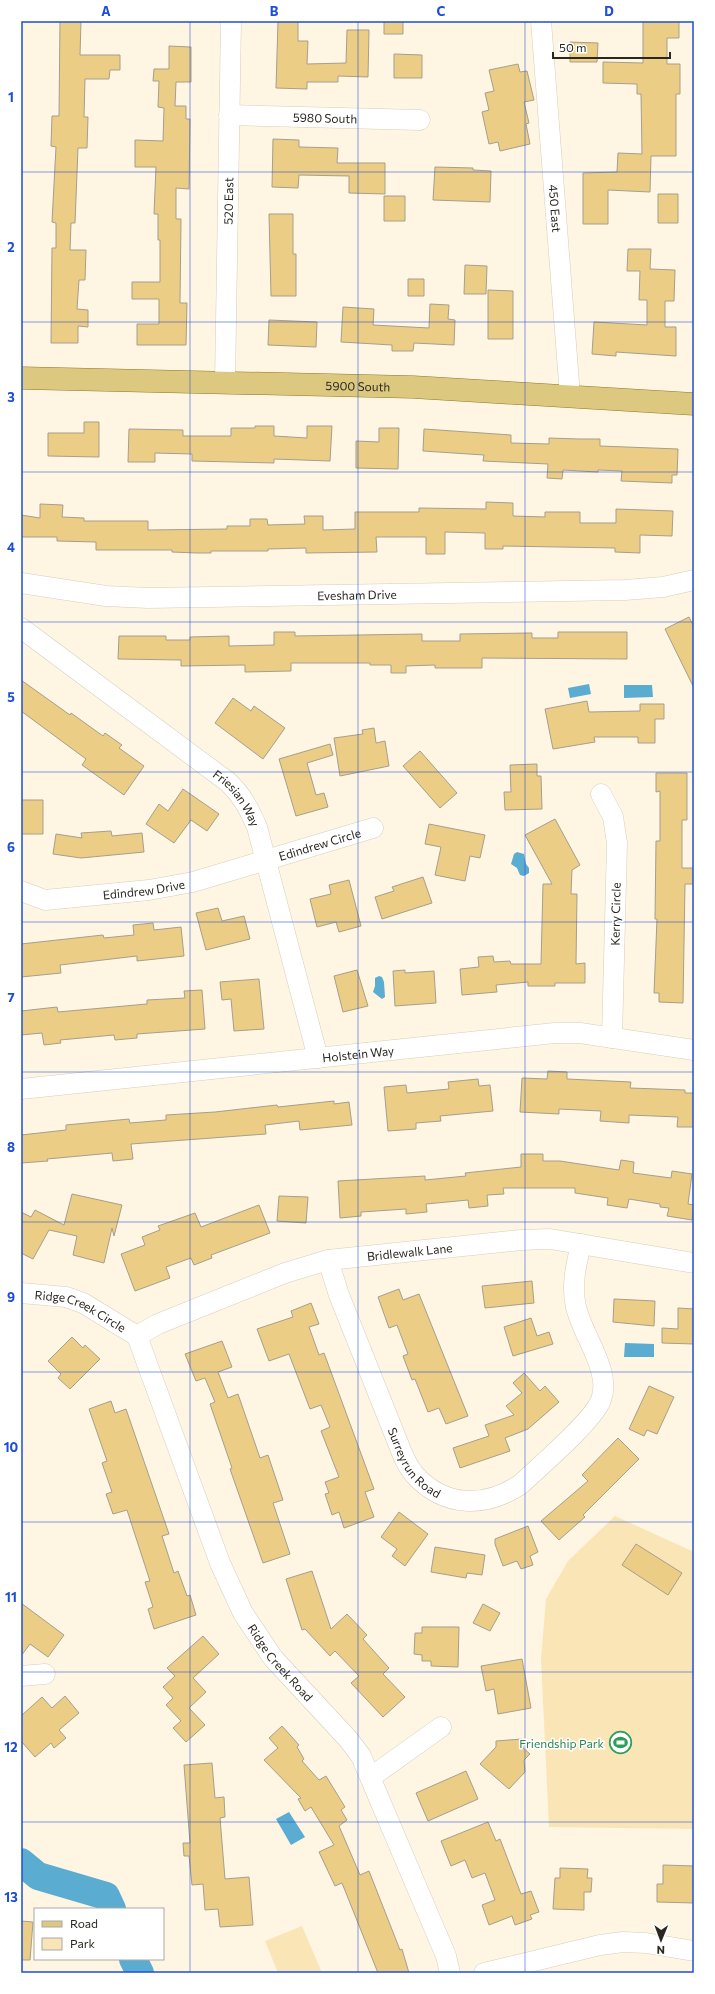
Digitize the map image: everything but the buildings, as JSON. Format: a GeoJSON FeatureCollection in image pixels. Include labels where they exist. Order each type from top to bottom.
{"type":"FeatureCollection","features":[{"type":"Feature","properties":{"kind":"main road","name":"5900 South"},"geometry":{"type":"LineString","coordinates":[[21,378],[413,387],[694,404]]}},
{"type":"Feature","properties":{"kind":"street","name":"520 East"},"geometry":{"type":"LineString","coordinates":[[225,382],[232,21]]}},
{"type":"Feature","properties":{"kind":"street","name":"450 East"},"geometry":{"type":"LineString","coordinates":[[541,21],[570,396]]}},
{"type":"Feature","properties":{"kind":"street","name":"5980 South"},"geometry":{"type":"LineString","coordinates":[[229,115],[420,120]]}},
{"type":"Feature","properties":{"kind":"street","name":"Evesham Drive"},"geometry":{"type":"LineString","coordinates":[[21,583],[106,596],[148,598],[625,590],[664,587],[694,580]]}},
{"type":"Feature","properties":{"kind":"street","name":"Friesian Way"},"geometry":{"type":"LineString","coordinates":[[21,628],[228,782],[241,794],[250,809],[266,860],[318,1058]]}},
{"type":"Feature","properties":{"kind":"street","name":"Kerry Circle"},"geometry":{"type":"LineString","coordinates":[[601,794],[614,817],[617,843],[612,1038]]}},
{"type":"Feature","properties":{"kind":"street","name":"Edindrew Circle"},"geometry":{"type":"LineString","coordinates":[[266,860],[373,828]]}},
{"type":"Feature","properties":{"kind":"street","name":"Edindrew Drive"},"geometry":{"type":"LineString","coordinates":[[21,891],[45,900],[149,890],[193,882],[266,860]]}},
{"type":"Feature","properties":{"kind":"street","name":"Holstein Way"},"geometry":{"type":"LineString","coordinates":[[21,1089],[555,1033],[580,1033],[694,1050]]}},
{"type":"Feature","properties":{"kind":"street","name":"Bridlewalk Lane"},"geometry":{"type":"LineString","coordinates":[[137,1336],[158,1324],[179,1315],[285,1273],[328,1260],[522,1240],[550,1239],[694,1264]]}},
{"type":"Feature","properties":{"kind":"street","name":"Surreyrun Road"},"geometry":{"type":"LineString","coordinates":[[328,1260],[339,1295],[402,1453],[413,1473],[425,1485],[438,1493],[453,1499],[470,1502],[489,1500],[509,1492],[521,1484],[588,1419],[601,1400],[604,1388],[602,1373],[580,1320],[575,1301],[574,1278],[581,1244]]}},
{"type":"Feature","properties":{"kind":"street","name":"Ridge Creek Circle"},"geometry":{"type":"LineString","coordinates":[[21,1293],[66,1297],[83,1303],[137,1336]]}},
{"type":"Feature","properties":{"kind":"street","name":"Ridge Creek Road"},"geometry":{"type":"LineString","coordinates":[[137,1336],[220,1564],[243,1613],[273,1658],[348,1739],[360,1756],[371,1777],[446,1956],[450,1973]]}},
{"type":"Feature","properties":{"kind":"street"},"geometry":{"type":"LineString","coordinates":[[21,1676],[45,1674]]}},
{"type":"Feature","properties":{"kind":"street"},"geometry":{"type":"LineString","coordinates":[[371,1777],[441,1727]]}},
{"type":"Feature","properties":{"kind":"street"},"geometry":{"type":"LineString","coordinates":[[484,1973],[600,1945],[623,1942],[646,1943],[694,1951]]}},
{"type":"Feature","properties":{"kind":"green space","name":"Friendship Park"},"geometry":{"type":"Polygon","coordinates":[[[615,1516],[694,1552],[694,1829],[549,1827],[541,1659],[546,1599],[568,1561],[615,1516]]]}},
{"type":"Feature","properties":{"kind":"green space"},"geometry":{"type":"Polygon","coordinates":[[[302,1926],[322,1973],[278,1973],[265,1941],[302,1926]]]}},
{"type":"Feature","properties":{"kind":"water"},"geometry":{"type":"Polygon","coordinates":[[[589,684],[591,694],[570,698],[568,688],[589,684]]]}},
{"type":"Feature","properties":{"kind":"water"},"geometry":{"type":"Polygon","coordinates":[[[624,685],[652,685],[653,697],[624,698],[624,685]]]}},
{"type":"Feature","properties":{"kind":"water"},"geometry":{"type":"Polygon","coordinates":[[[517,852],[524,854],[526,864],[529,868],[529,873],[524,876],[520,875],[517,868],[511,864],[514,854],[517,852]]]}},
{"type":"Feature","properties":{"kind":"water"},"geometry":{"type":"Polygon","coordinates":[[[379,976],[382,977],[384,982],[385,997],[382,999],[373,992],[375,978],[379,976]]]}},
{"type":"Feature","properties":{"kind":"water"},"geometry":{"type":"Polygon","coordinates":[[[625,1343],[654,1344],[654,1357],[624,1357],[625,1343]]]}},
{"type":"Feature","properties":{"kind":"water"},"geometry":{"type":"Polygon","coordinates":[[[289,1812],[305,1837],[291,1845],[276,1819],[289,1812]]]}},
{"type":"Feature","properties":{"kind":"waterway"},"geometry":{"type":"LineString","coordinates":[[21,1862],[38,1876],[106,1896],[112,1908]]}},
{"type":"Feature","properties":{"kind":"waterway"},"geometry":{"type":"LineString","coordinates":[[134,1960],[140,1973]]}},
{"type":"Feature","properties":{"kind":"place","name":"Friendship Park"},"geometry":{"type":"Point","coordinates":[620,1743]}}]}
